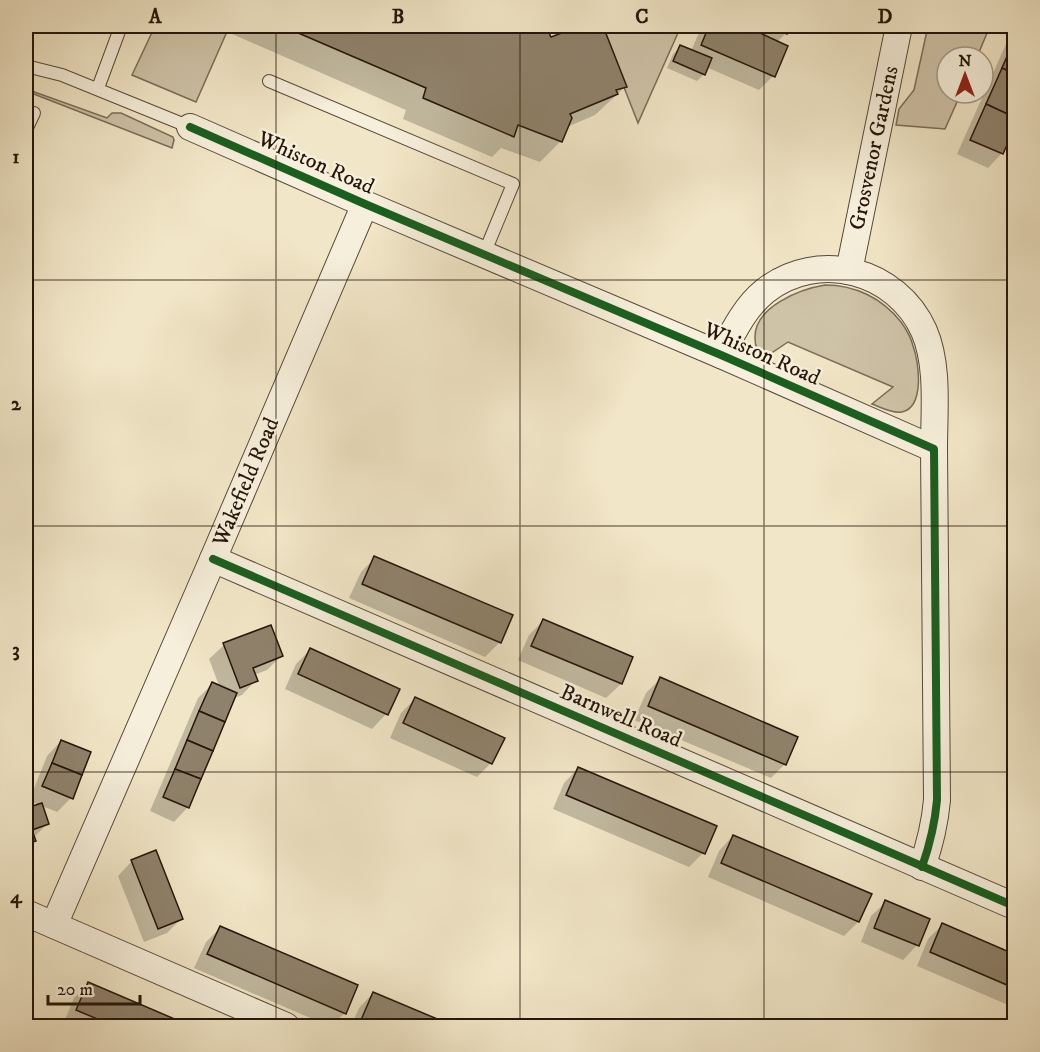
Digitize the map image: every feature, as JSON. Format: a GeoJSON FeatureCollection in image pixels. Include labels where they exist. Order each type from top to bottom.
{"type":"FeatureCollection","features":[{"type":"Feature","properties":{"kind":"street","name":"Grosvenor Gardens"},"geometry":{"type":"LineString","coordinates":[[849,271],[899,26]]}},
{"type":"Feature","properties":{"kind":"street","name":"Whiston Road"},"geometry":{"type":"LineString","coordinates":[[190,127],[365,204],[722,355],[934,449]]}},
{"type":"Feature","properties":{"kind":"street","name":"Wakefield Road"},"geometry":{"type":"LineString","coordinates":[[54,924],[365,204]]}},
{"type":"Feature","properties":{"kind":"street","name":"Whiston Road"},"geometry":{"type":"LineString","coordinates":[[722,355],[745,313],[754,301],[775,284],[803,273],[834,269],[862,274],[895,292],[916,316],[925,333],[933,366],[937,800],[930,844],[922,867]]}},
{"type":"Feature","properties":{"kind":"street","name":"Barnwell Road"},"geometry":{"type":"LineString","coordinates":[[213,560],[1014,906]]}},
{"type":"Feature","properties":{"kind":"street"},"geometry":{"type":"LineString","coordinates":[[26,913],[286,1026]]}},
{"type":"Feature","properties":{"kind":"lane"},"geometry":{"type":"LineString","coordinates":[[98,88],[121,26]]}},
{"type":"Feature","properties":{"kind":"lane"},"geometry":{"type":"LineString","coordinates":[[26,66],[62,75],[98,88],[190,127]]}},
{"type":"Feature","properties":{"kind":"lane"},"geometry":{"type":"LineString","coordinates":[[269,81],[513,184],[484,254]]}},
{"type":"Feature","properties":{"kind":"lane"},"geometry":{"type":"LineString","coordinates":[[26,130],[34,113]]}},
{"type":"Feature","properties":{"kind":"shaded area"},"geometry":{"type":"Polygon","coordinates":[[[155,26],[229,27],[196,102],[132,75],[155,26]]]}},
{"type":"Feature","properties":{"kind":"shaded area"},"geometry":{"type":"Polygon","coordinates":[[[600,26],[681,26],[638,123],[600,26]]]}},
{"type":"Feature","properties":{"kind":"shaded area"},"geometry":{"type":"Polygon","coordinates":[[[928,26],[990,26],[982,45],[935,45],[935,105],[956,105],[945,129],[896,125],[899,109],[914,90],[928,26]]]}},
{"type":"Feature","properties":{"kind":"shaded area"},"geometry":{"type":"Polygon","coordinates":[[[26,89],[107,118],[112,113],[121,113],[173,137],[172,148],[26,91],[26,89]]]}},
{"type":"Feature","properties":{"kind":"shaded area"},"geometry":{"type":"Polygon","coordinates":[[[825,285],[847,287],[867,294],[885,306],[903,325],[912,343],[918,373],[917,393],[909,408],[902,412],[895,412],[872,404],[893,387],[788,342],[764,358],[760,354],[755,338],[762,317],[780,301],[825,285]]]}},
{"type":"Feature","properties":{"kind":"building"},"geometry":{"type":"Polygon","coordinates":[[[282,26],[546,26],[551,37],[580,26],[589,28],[603,26],[627,87],[616,90],[618,94],[570,114],[572,118],[562,142],[518,125],[514,137],[423,98],[426,88],[282,26]]]}},
{"type":"Feature","properties":{"kind":"building"},"geometry":{"type":"Polygon","coordinates":[[[709,26],[766,26],[762,34],[788,46],[775,77],[701,45],[709,26]]]}},
{"type":"Feature","properties":{"kind":"building"},"geometry":{"type":"Polygon","coordinates":[[[768,26],[791,26],[787,34],[768,26]]]}},
{"type":"Feature","properties":{"kind":"building"},"geometry":{"type":"Polygon","coordinates":[[[1014,40],[1014,74],[1002,68],[1014,40]]]}},
{"type":"Feature","properties":{"kind":"building"},"geometry":{"type":"Polygon","coordinates":[[[680,45],[712,58],[705,75],[673,61],[680,45]]]}},
{"type":"Feature","properties":{"kind":"building"},"geometry":{"type":"Polygon","coordinates":[[[1002,68],[1014,74],[1014,117],[988,105],[995,105],[995,84],[1002,68]]]}},
{"type":"Feature","properties":{"kind":"building"},"geometry":{"type":"Polygon","coordinates":[[[986,105],[1014,117],[1014,129],[1003,154],[970,140],[986,105]]]}},
{"type":"Feature","properties":{"kind":"building"},"geometry":{"type":"Polygon","coordinates":[[[374,556],[513,615],[501,643],[362,584],[374,556]]]}},
{"type":"Feature","properties":{"kind":"building"},"geometry":{"type":"Polygon","coordinates":[[[543,619],[633,657],[622,684],[531,646],[543,619]]]}},
{"type":"Feature","properties":{"kind":"building"},"geometry":{"type":"Polygon","coordinates":[[[271,625],[283,656],[253,668],[258,681],[240,688],[223,643],[271,625]]]}},
{"type":"Feature","properties":{"kind":"building"},"geometry":{"type":"Polygon","coordinates":[[[310,648],[400,689],[388,715],[298,674],[310,648]]]}},
{"type":"Feature","properties":{"kind":"building"},"geometry":{"type":"Polygon","coordinates":[[[660,677],[798,737],[786,765],[648,706],[660,677]]]}},
{"type":"Feature","properties":{"kind":"building"},"geometry":{"type":"Polygon","coordinates":[[[212,682],[237,693],[225,722],[199,711],[212,682]]]}},
{"type":"Feature","properties":{"kind":"building"},"geometry":{"type":"Polygon","coordinates":[[[415,697],[505,738],[492,764],[403,723],[415,697]]]}},
{"type":"Feature","properties":{"kind":"building"},"geometry":{"type":"Polygon","coordinates":[[[199,711],[225,722],[213,751],[187,740],[199,711]]]}},
{"type":"Feature","properties":{"kind":"building"},"geometry":{"type":"Polygon","coordinates":[[[61,740],[91,752],[82,775],[52,763],[61,740]]]}},
{"type":"Feature","properties":{"kind":"building"},"geometry":{"type":"Polygon","coordinates":[[[187,740],[213,751],[201,779],[175,769],[187,740]]]}},
{"type":"Feature","properties":{"kind":"building"},"geometry":{"type":"Polygon","coordinates":[[[52,763],[82,775],[73,799],[42,786],[52,763]]]}},
{"type":"Feature","properties":{"kind":"building"},"geometry":{"type":"Polygon","coordinates":[[[578,767],[717,826],[705,854],[566,795],[578,767]]]}},
{"type":"Feature","properties":{"kind":"building"},"geometry":{"type":"Polygon","coordinates":[[[175,769],[201,779],[189,808],[163,797],[175,769]]]}},
{"type":"Feature","properties":{"kind":"building"},"geometry":{"type":"Polygon","coordinates":[[[42,803],[49,824],[32,830],[36,841],[26,844],[26,808],[42,803]]]}},
{"type":"Feature","properties":{"kind":"building"},"geometry":{"type":"Polygon","coordinates":[[[733,835],[872,894],[859,922],[721,863],[733,835]]]}},
{"type":"Feature","properties":{"kind":"building"},"geometry":{"type":"Polygon","coordinates":[[[156,850],[183,919],[158,929],[131,860],[156,850]]]}},
{"type":"Feature","properties":{"kind":"building"},"geometry":{"type":"Polygon","coordinates":[[[885,900],[930,919],[919,946],[874,928],[885,900]]]}},
{"type":"Feature","properties":{"kind":"building"},"geometry":{"type":"Polygon","coordinates":[[[942,923],[1014,954],[1014,988],[930,952],[942,923]]]}},
{"type":"Feature","properties":{"kind":"building"},"geometry":{"type":"Polygon","coordinates":[[[220,926],[358,985],[346,1014],[207,954],[220,926]]]}},
{"type":"Feature","properties":{"kind":"building"},"geometry":{"type":"Polygon","coordinates":[[[88,982],[191,1026],[114,1026],[76,1010],[88,982]]]}},
{"type":"Feature","properties":{"kind":"building"},"geometry":{"type":"Polygon","coordinates":[[[373,992],[454,1026],[376,1026],[361,1020],[373,992]]]}},
{"type":"Feature","properties":{"kind":"cycle path"},"geometry":{"type":"LineString","coordinates":[[190,127],[934,449],[937,800],[932,834],[922,867]]}},
{"type":"Feature","properties":{"kind":"cycle path"},"geometry":{"type":"LineString","coordinates":[[213,559],[1014,906]]}}]}
